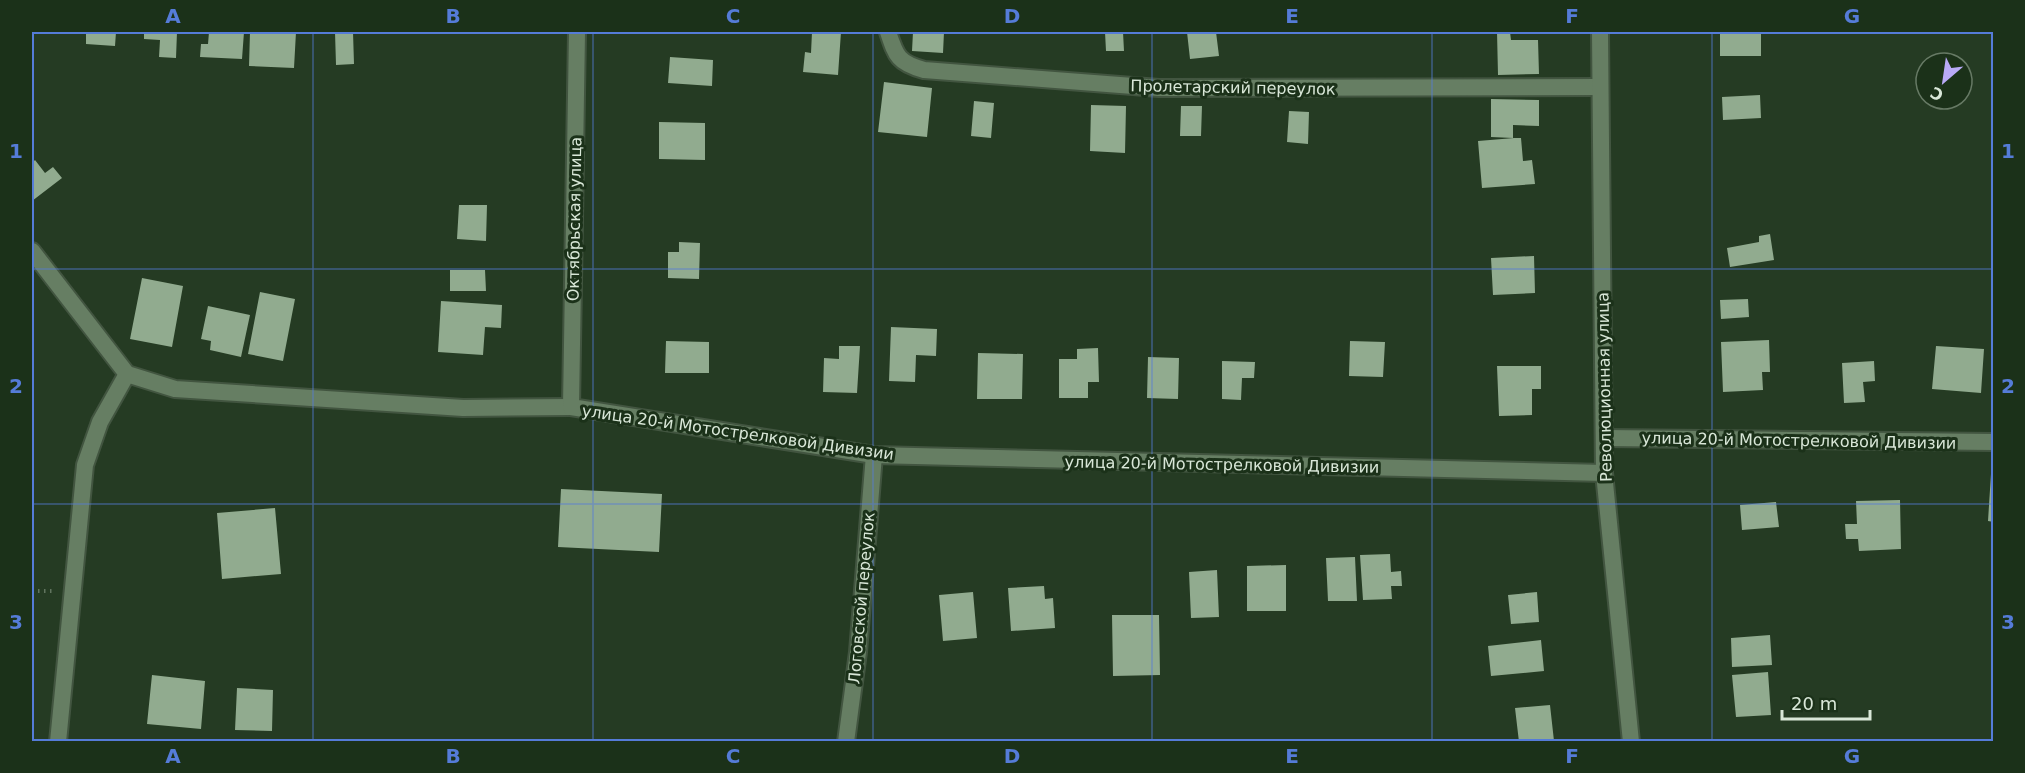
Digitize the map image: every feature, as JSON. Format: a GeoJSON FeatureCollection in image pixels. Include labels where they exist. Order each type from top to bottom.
{"type":"FeatureCollection","features":[{"type":"Feature","properties":{"kind":"street","name":"Октябрьская улица"},"geometry":{"type":"LineString","coordinates":[[571,407],[577,32]]}},
{"type":"Feature","properties":{"kind":"street","name":"Пролетарский переулок"},"geometry":{"type":"LineString","coordinates":[[888,32],[895,53],[905,65],[924,70],[1100,84],[1159,88],[1600,87]]}},
{"type":"Feature","properties":{"kind":"street","name":"Революционная улица"},"geometry":{"type":"LineString","coordinates":[[1600,32],[1604,473],[1631,741]]}},
{"type":"Feature","properties":{"kind":"street"},"geometry":{"type":"LineString","coordinates":[[32,251],[127,374],[100,422],[86,465],[58,741]]}},
{"type":"Feature","properties":{"kind":"street","name":"улица 20-й Мотострелковой Дивизии"},"geometry":{"type":"LineString","coordinates":[[127,374],[175,389],[463,408],[571,407],[874,455],[1604,473]]}},
{"type":"Feature","properties":{"kind":"street","name":"улица 20-й Мотострелковой Дивизии"},"geometry":{"type":"LineString","coordinates":[[1604,438],[1994,442]]}},
{"type":"Feature","properties":{"kind":"street","name":"Логовской переулок"},"geometry":{"type":"LineString","coordinates":[[846,741],[858,652],[874,455]]}},
{"type":"Feature","properties":{"kind":"building"},"geometry":{"type":"Polygon","coordinates":[[[86,32],[116,32],[115,46],[86,44],[86,32]]]}},
{"type":"Feature","properties":{"kind":"building"},"geometry":{"type":"Polygon","coordinates":[[[144,32],[177,32],[176,58],[159,57],[160,40],[144,39],[144,32]]]}},
{"type":"Feature","properties":{"kind":"building"},"geometry":{"type":"Polygon","coordinates":[[[209,32],[244,32],[242,59],[200,57],[201,44],[208,44],[209,32]]]}},
{"type":"Feature","properties":{"kind":"building"},"geometry":{"type":"Polygon","coordinates":[[[250,32],[296,32],[294,68],[249,66],[250,32]]]}},
{"type":"Feature","properties":{"kind":"building"},"geometry":{"type":"Polygon","coordinates":[[[335,32],[353,32],[354,64],[336,65],[335,32]]]}},
{"type":"Feature","properties":{"kind":"building"},"geometry":{"type":"Polygon","coordinates":[[[812,32],[841,32],[838,75],[803,72],[805,52],[811,53],[812,32]]]}},
{"type":"Feature","properties":{"kind":"building"},"geometry":{"type":"Polygon","coordinates":[[[913,32],[944,32],[943,53],[912,51],[913,32]]]}},
{"type":"Feature","properties":{"kind":"building"},"geometry":{"type":"Polygon","coordinates":[[[1105,32],[1123,32],[1124,51],[1106,51],[1105,32]]]}},
{"type":"Feature","properties":{"kind":"building"},"geometry":{"type":"Polygon","coordinates":[[[1187,32],[1216,32],[1219,56],[1190,59],[1187,32]]]}},
{"type":"Feature","properties":{"kind":"building"},"geometry":{"type":"Polygon","coordinates":[[[1497,32],[1510,32],[1511,40],[1538,40],[1539,74],[1498,75],[1497,32]]]}},
{"type":"Feature","properties":{"kind":"building"},"geometry":{"type":"Polygon","coordinates":[[[1720,32],[1761,32],[1761,56],[1720,56],[1720,32]]]}},
{"type":"Feature","properties":{"kind":"building"},"geometry":{"type":"Polygon","coordinates":[[[670,57],[713,60],[712,86],[668,83],[670,57]]]}},
{"type":"Feature","properties":{"kind":"building"},"geometry":{"type":"Polygon","coordinates":[[[884,82],[932,88],[927,137],[878,132],[884,82]]]}},
{"type":"Feature","properties":{"kind":"building"},"geometry":{"type":"Polygon","coordinates":[[[1760,95],[1761,118],[1723,120],[1722,97],[1760,95]]]}},
{"type":"Feature","properties":{"kind":"building"},"geometry":{"type":"Polygon","coordinates":[[[1491,99],[1539,100],[1539,126],[1513,125],[1513,138],[1491,137],[1491,99]]]}},
{"type":"Feature","properties":{"kind":"building"},"geometry":{"type":"Polygon","coordinates":[[[974,101],[994,103],[991,138],[971,136],[974,101]]]}},
{"type":"Feature","properties":{"kind":"building"},"geometry":{"type":"Polygon","coordinates":[[[1091,105],[1126,106],[1125,153],[1090,151],[1091,105]]]}},
{"type":"Feature","properties":{"kind":"building"},"geometry":{"type":"Polygon","coordinates":[[[1181,106],[1202,106],[1201,136],[1180,136],[1181,106]]]}},
{"type":"Feature","properties":{"kind":"building"},"geometry":{"type":"Polygon","coordinates":[[[1289,111],[1309,112],[1308,144],[1287,142],[1289,111]]]}},
{"type":"Feature","properties":{"kind":"building"},"geometry":{"type":"Polygon","coordinates":[[[659,122],[705,123],[705,160],[659,159],[659,122]]]}},
{"type":"Feature","properties":{"kind":"building"},"geometry":{"type":"Polygon","coordinates":[[[1521,138],[1523,161],[1532,160],[1535,184],[1482,188],[1478,141],[1521,138]]]}},
{"type":"Feature","properties":{"kind":"building"},"geometry":{"type":"Polygon","coordinates":[[[35,160],[45,173],[53,167],[62,178],[32,201],[32,163],[35,160]]]}},
{"type":"Feature","properties":{"kind":"building"},"geometry":{"type":"Polygon","coordinates":[[[459,205],[487,205],[486,241],[457,239],[459,205]]]}},
{"type":"Feature","properties":{"kind":"building"},"geometry":{"type":"Polygon","coordinates":[[[1770,234],[1774,260],[1730,267],[1727,248],[1759,242],[1759,236],[1770,234]]]}},
{"type":"Feature","properties":{"kind":"building"},"geometry":{"type":"Polygon","coordinates":[[[679,242],[700,243],[699,279],[668,278],[668,252],[679,252],[679,242]]]}},
{"type":"Feature","properties":{"kind":"building"},"geometry":{"type":"Polygon","coordinates":[[[1534,256],[1535,293],[1493,295],[1491,258],[1534,256]]]}},
{"type":"Feature","properties":{"kind":"building"},"geometry":{"type":"Polygon","coordinates":[[[450,270],[485,270],[486,291],[450,291],[450,270]]]}},
{"type":"Feature","properties":{"kind":"building"},"geometry":{"type":"Polygon","coordinates":[[[142,278],[183,286],[172,347],[130,339],[142,278]]]}},
{"type":"Feature","properties":{"kind":"building"},"geometry":{"type":"Polygon","coordinates":[[[260,292],[295,299],[283,361],[248,354],[260,292]]]}},
{"type":"Feature","properties":{"kind":"building"},"geometry":{"type":"Polygon","coordinates":[[[1748,299],[1749,317],[1721,319],[1720,300],[1748,299]]]}},
{"type":"Feature","properties":{"kind":"building"},"geometry":{"type":"Polygon","coordinates":[[[441,301],[502,305],[501,328],[485,327],[483,355],[438,352],[441,301]]]}},
{"type":"Feature","properties":{"kind":"building"},"geometry":{"type":"Polygon","coordinates":[[[208,306],[250,315],[241,357],[210,350],[211,341],[201,339],[208,306]]]}},
{"type":"Feature","properties":{"kind":"building"},"geometry":{"type":"Polygon","coordinates":[[[891,327],[937,329],[936,356],[916,355],[915,382],[889,381],[891,327]]]}},
{"type":"Feature","properties":{"kind":"building"},"geometry":{"type":"Polygon","coordinates":[[[1769,340],[1770,372],[1762,372],[1763,390],[1723,392],[1721,342],[1769,340]]]}},
{"type":"Feature","properties":{"kind":"building"},"geometry":{"type":"Polygon","coordinates":[[[666,341],[709,342],[709,373],[665,373],[666,341]]]}},
{"type":"Feature","properties":{"kind":"building"},"geometry":{"type":"Polygon","coordinates":[[[1350,341],[1385,342],[1383,377],[1349,376],[1350,341]]]}},
{"type":"Feature","properties":{"kind":"building"},"geometry":{"type":"Polygon","coordinates":[[[839,346],[860,346],[857,393],[823,392],[824,358],[839,359],[839,346]]]}},
{"type":"Feature","properties":{"kind":"building"},"geometry":{"type":"Polygon","coordinates":[[[1936,346],[1984,349],[1981,393],[1932,389],[1936,346]]]}},
{"type":"Feature","properties":{"kind":"building"},"geometry":{"type":"Polygon","coordinates":[[[1098,348],[1099,382],[1088,382],[1088,398],[1059,398],[1059,359],[1077,359],[1077,349],[1098,348]]]}},
{"type":"Feature","properties":{"kind":"building"},"geometry":{"type":"Polygon","coordinates":[[[978,353],[1023,354],[1022,399],[977,399],[978,353]]]}},
{"type":"Feature","properties":{"kind":"building"},"geometry":{"type":"Polygon","coordinates":[[[1148,357],[1179,358],[1178,399],[1147,398],[1148,357]]]}},
{"type":"Feature","properties":{"kind":"building"},"geometry":{"type":"Polygon","coordinates":[[[1222,361],[1255,362],[1254,378],[1242,378],[1241,400],[1222,399],[1222,361]]]}},
{"type":"Feature","properties":{"kind":"building"},"geometry":{"type":"Polygon","coordinates":[[[1874,361],[1875,381],[1863,382],[1865,402],[1844,403],[1842,363],[1874,361]]]}},
{"type":"Feature","properties":{"kind":"building"},"geometry":{"type":"Polygon","coordinates":[[[1497,366],[1541,366],[1541,389],[1532,389],[1532,415],[1499,416],[1497,366]]]}},
{"type":"Feature","properties":{"kind":"building"},"geometry":{"type":"Polygon","coordinates":[[[1991,474],[1994,474],[1994,522],[1988,521],[1991,474]]]}},
{"type":"Feature","properties":{"kind":"building"},"geometry":{"type":"Polygon","coordinates":[[[561,489],[662,494],[659,552],[558,547],[561,489]]]}},
{"type":"Feature","properties":{"kind":"building"},"geometry":{"type":"Polygon","coordinates":[[[1900,500],[1901,549],[1859,551],[1858,539],[1846,539],[1845,524],[1857,524],[1856,501],[1900,500]]]}},
{"type":"Feature","properties":{"kind":"building"},"geometry":{"type":"Polygon","coordinates":[[[1776,502],[1779,527],[1742,530],[1740,505],[1776,502]]]}},
{"type":"Feature","properties":{"kind":"building"},"geometry":{"type":"Polygon","coordinates":[[[275,508],[281,574],[222,579],[217,513],[275,508]]]}},
{"type":"Feature","properties":{"kind":"building"},"geometry":{"type":"Polygon","coordinates":[[[1390,554],[1391,572],[1401,571],[1402,586],[1391,586],[1392,599],[1363,600],[1360,555],[1390,554]]]}},
{"type":"Feature","properties":{"kind":"building"},"geometry":{"type":"Polygon","coordinates":[[[1355,557],[1357,601],[1328,601],[1326,558],[1355,557]]]}},
{"type":"Feature","properties":{"kind":"building"},"geometry":{"type":"Polygon","coordinates":[[[1286,565],[1286,611],[1247,611],[1247,566],[1286,565]]]}},
{"type":"Feature","properties":{"kind":"building"},"geometry":{"type":"Polygon","coordinates":[[[1217,570],[1219,617],[1191,618],[1189,572],[1217,570]]]}},
{"type":"Feature","properties":{"kind":"building"},"geometry":{"type":"Polygon","coordinates":[[[1044,586],[1045,599],[1053,598],[1055,628],[1011,631],[1008,588],[1044,586]]]}},
{"type":"Feature","properties":{"kind":"building"},"geometry":{"type":"Polygon","coordinates":[[[973,592],[977,638],[943,641],[939,595],[973,592]]]}},
{"type":"Feature","properties":{"kind":"building"},"geometry":{"type":"Polygon","coordinates":[[[1537,592],[1539,622],[1511,624],[1508,595],[1537,592]]]}},
{"type":"Feature","properties":{"kind":"building"},"geometry":{"type":"Polygon","coordinates":[[[1112,615],[1159,615],[1160,675],[1113,676],[1112,615]]]}},
{"type":"Feature","properties":{"kind":"building"},"geometry":{"type":"Polygon","coordinates":[[[1770,635],[1772,665],[1732,667],[1731,638],[1770,635]]]}},
{"type":"Feature","properties":{"kind":"building"},"geometry":{"type":"Polygon","coordinates":[[[1541,640],[1544,671],[1491,676],[1488,646],[1541,640]]]}},
{"type":"Feature","properties":{"kind":"building"},"geometry":{"type":"Polygon","coordinates":[[[1768,672],[1771,715],[1736,717],[1732,675],[1768,672]]]}},
{"type":"Feature","properties":{"kind":"building"},"geometry":{"type":"Polygon","coordinates":[[[152,675],[205,681],[201,729],[147,724],[152,675]]]}},
{"type":"Feature","properties":{"kind":"building"},"geometry":{"type":"Polygon","coordinates":[[[237,688],[273,690],[272,731],[235,730],[237,688]]]}},
{"type":"Feature","properties":{"kind":"building"},"geometry":{"type":"Polygon","coordinates":[[[1550,705],[1554,741],[1519,742],[1515,708],[1550,705]]]}}]}
